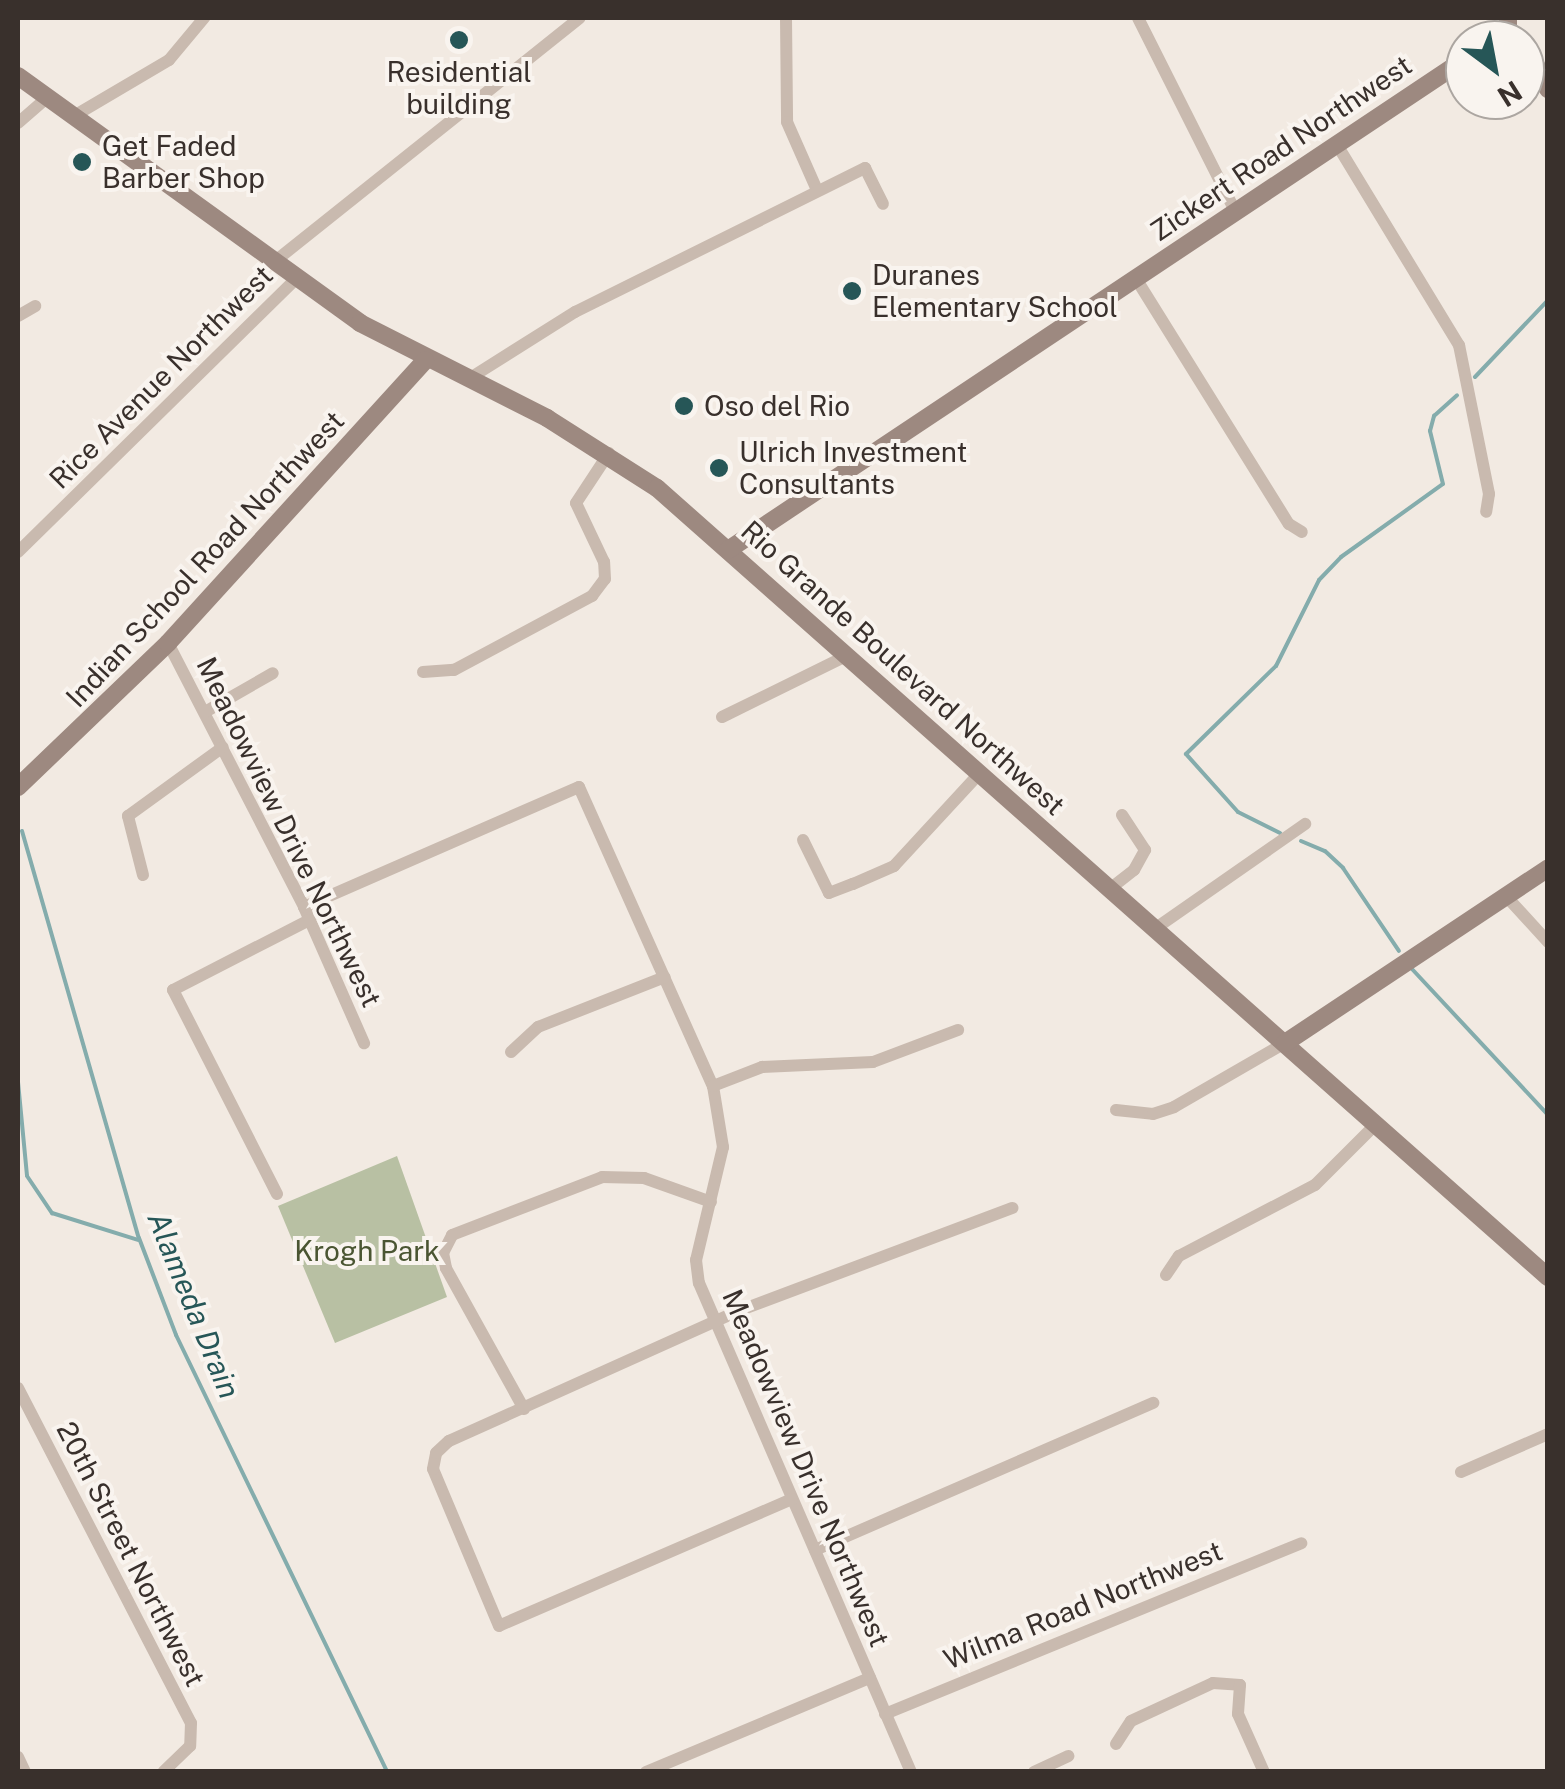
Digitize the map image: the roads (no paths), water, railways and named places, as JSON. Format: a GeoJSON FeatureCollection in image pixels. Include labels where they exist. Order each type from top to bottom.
{"type":"FeatureCollection","features":[{"type":"Feature","properties":{"kind":"main road","name":"Zickert Road Northwest"},"geometry":{"type":"LineString","coordinates":[[728,550],[1445,72]]}},
{"type":"Feature","properties":{"kind":"main road","name":"Rio Grande Boulevard Northwest"},"geometry":{"type":"LineString","coordinates":[[18,76],[274,262],[425,361],[609,453],[728,550],[1548,1277]]}},
{"type":"Feature","properties":{"kind":"main road","name":"Indian School Road Northwest"},"geometry":{"type":"LineString","coordinates":[[18,787],[38,772],[168,643],[425,361]]}},
{"type":"Feature","properties":{"kind":"main road"},"geometry":{"type":"LineString","coordinates":[[1285,1042],[1548,868]]}},
{"type":"Feature","properties":{"kind":"street"},"geometry":{"type":"LineString","coordinates":[[74,116],[169,60],[204,18]]}},
{"type":"Feature","properties":{"kind":"street","name":"Rice Avenue Northwest"},"geometry":{"type":"LineString","coordinates":[[274,262],[580,18]]}},
{"type":"Feature","properties":{"kind":"street"},"geometry":{"type":"LineString","coordinates":[[786,18],[787,122],[818,190]]}},
{"type":"Feature","properties":{"kind":"street"},"geometry":{"type":"LineString","coordinates":[[1138,18],[1235,211]]}},
{"type":"Feature","properties":{"kind":"street"},"geometry":{"type":"LineString","coordinates":[[18,123],[47,98]]}},
{"type":"Feature","properties":{"kind":"street"},"geometry":{"type":"LineString","coordinates":[[1336,144],[1459,345],[1489,494],[1486,512]]}},
{"type":"Feature","properties":{"kind":"street"},"geometry":{"type":"LineString","coordinates":[[467,380],[575,312],[865,168],[882,204]]}},
{"type":"Feature","properties":{"kind":"street"},"geometry":{"type":"LineString","coordinates":[[1136,277],[1290,524],[1302,532]]}},
{"type":"Feature","properties":{"kind":"street","name":"Rice Avenue Northwest"},"geometry":{"type":"LineString","coordinates":[[18,552],[297,278]]}},
{"type":"Feature","properties":{"kind":"street"},"geometry":{"type":"LineString","coordinates":[[18,316],[35,306]]}},
{"type":"Feature","properties":{"kind":"street"},"geometry":{"type":"LineString","coordinates":[[423,672],[454,670],[592,596],[605,579],[604,562],[576,502],[609,453]]}},
{"type":"Feature","properties":{"kind":"street","name":"Meadowview Drive Northwest"},"geometry":{"type":"LineString","coordinates":[[168,643],[306,914],[364,1043]]}},
{"type":"Feature","properties":{"kind":"street"},"geometry":{"type":"LineString","coordinates":[[722,717],[846,656]]}},
{"type":"Feature","properties":{"kind":"street"},"geometry":{"type":"LineString","coordinates":[[204,712],[273,673]]}},
{"type":"Feature","properties":{"kind":"street"},"geometry":{"type":"LineString","coordinates":[[143,876],[128,816],[223,747]]}},
{"type":"Feature","properties":{"kind":"street"},"geometry":{"type":"LineString","coordinates":[[803,840],[828,893],[853,884],[902,858],[978,775]]}},
{"type":"Feature","properties":{"kind":"street","name":"Meadowview Drive Northwest"},"geometry":{"type":"LineString","coordinates":[[306,914],[579,787],[713,1086],[722,1147],[696,1260],[715,1322],[911,1772]]}},
{"type":"Feature","properties":{"kind":"street"},"geometry":{"type":"LineString","coordinates":[[1111,888],[1134,870],[1145,850],[1122,815]]}},
{"type":"Feature","properties":{"kind":"street"},"geometry":{"type":"LineString","coordinates":[[1156,928],[1305,824]]}},
{"type":"Feature","properties":{"kind":"street"},"geometry":{"type":"LineString","coordinates":[[1505,895],[1548,942]]}},
{"type":"Feature","properties":{"kind":"street"},"geometry":{"type":"LineString","coordinates":[[277,1194],[173,990],[306,914]]}},
{"type":"Feature","properties":{"kind":"street"},"geometry":{"type":"LineString","coordinates":[[511,1052],[538,1028],[665,977]]}},
{"type":"Feature","properties":{"kind":"street"},"geometry":{"type":"LineString","coordinates":[[713,1086],[762,1067],[873,1062],[958,1030]]}},
{"type":"Feature","properties":{"kind":"street"},"geometry":{"type":"LineString","coordinates":[[1116,1110],[1153,1114],[1174,1107],[1285,1042]]}},
{"type":"Feature","properties":{"kind":"street"},"geometry":{"type":"LineString","coordinates":[[1166,1275],[1180,1256],[1315,1185],[1376,1124]]}},
{"type":"Feature","properties":{"kind":"street"},"geometry":{"type":"LineString","coordinates":[[524,1409],[443,1253],[462,1229],[602,1177],[644,1178],[711,1202]]}},
{"type":"Feature","properties":{"kind":"street"},"geometry":{"type":"LineString","coordinates":[[792,1499],[499,1626],[434,1470],[436,1452],[449,1441],[715,1322],[1012,1208]]}},
{"type":"Feature","properties":{"kind":"street","name":"20th Street Northwest"},"geometry":{"type":"LineString","coordinates":[[18,1388],[190,1724],[190,1746],[163,1772]]}},
{"type":"Feature","properties":{"kind":"street"},"geometry":{"type":"LineString","coordinates":[[815,1550],[1152,1403]]}},
{"type":"Feature","properties":{"kind":"street"},"geometry":{"type":"LineString","coordinates":[[1461,1472],[1548,1434]]}},
{"type":"Feature","properties":{"kind":"street","name":"Wilma Road Northwest"},"geometry":{"type":"LineString","coordinates":[[885,1714],[1300,1543]]}},
{"type":"Feature","properties":{"kind":"street"},"geometry":{"type":"LineString","coordinates":[[646,1772],[870,1678]]}},
{"type":"Feature","properties":{"kind":"street"},"geometry":{"type":"LineString","coordinates":[[1116,1744],[1131,1721],[1213,1683],[1240,1685],[1238,1714],[1264,1772]]}},
{"type":"Feature","properties":{"kind":"street"},"geometry":{"type":"LineString","coordinates":[[1034,1772],[1068,1756]]}},
{"type":"Feature","properties":{"kind":"street"},"geometry":{"type":"LineString","coordinates":[[18,1757],[25,1772]]}},
{"type":"Feature","properties":{"kind":"waterway"},"geometry":{"type":"LineString","coordinates":[[1475,377],[1548,300]]}},
{"type":"Feature","properties":{"kind":"waterway"},"geometry":{"type":"LineString","coordinates":[[1280,833],[1238,812],[1186,754],[1276,666],[1319,580],[1341,557],[1443,484],[1430,431],[1434,416],[1457,395]]}},
{"type":"Feature","properties":{"kind":"waterway","name":"Alameda Drain"},"geometry":{"type":"LineString","coordinates":[[22,831],[139,1238],[176,1335],[387,1772]]}},
{"type":"Feature","properties":{"kind":"waterway"},"geometry":{"type":"LineString","coordinates":[[1301,841],[1325,851],[1343,868],[1399,951]]}},
{"type":"Feature","properties":{"kind":"waterway"},"geometry":{"type":"LineString","coordinates":[[1412,969],[1548,1115]]}},
{"type":"Feature","properties":{"kind":"waterway"},"geometry":{"type":"LineString","coordinates":[[18,1082],[27,1176],[52,1213],[138,1240]]}},
{"type":"Feature","properties":{"kind":"place","name":"Residential building"},"geometry":{"type":"Point","coordinates":[459,40]}},
{"type":"Feature","properties":{"kind":"place","name":"Get Faded Barber Shop"},"geometry":{"type":"Point","coordinates":[82,162]}},
{"type":"Feature","properties":{"kind":"place","name":"Duranes Elementary School"},"geometry":{"type":"Point","coordinates":[852,291]}},
{"type":"Feature","properties":{"kind":"place","name":"Oso del Rio"},"geometry":{"type":"Point","coordinates":[684,406]}},
{"type":"Feature","properties":{"kind":"place","name":"Ulrich Investment Consultants"},"geometry":{"type":"Point","coordinates":[719,468]}},
{"type":"Feature","properties":{"kind":"park label","name":"Krogh Park"},"geometry":{"type":"Point","coordinates":[367,1251]}}]}
